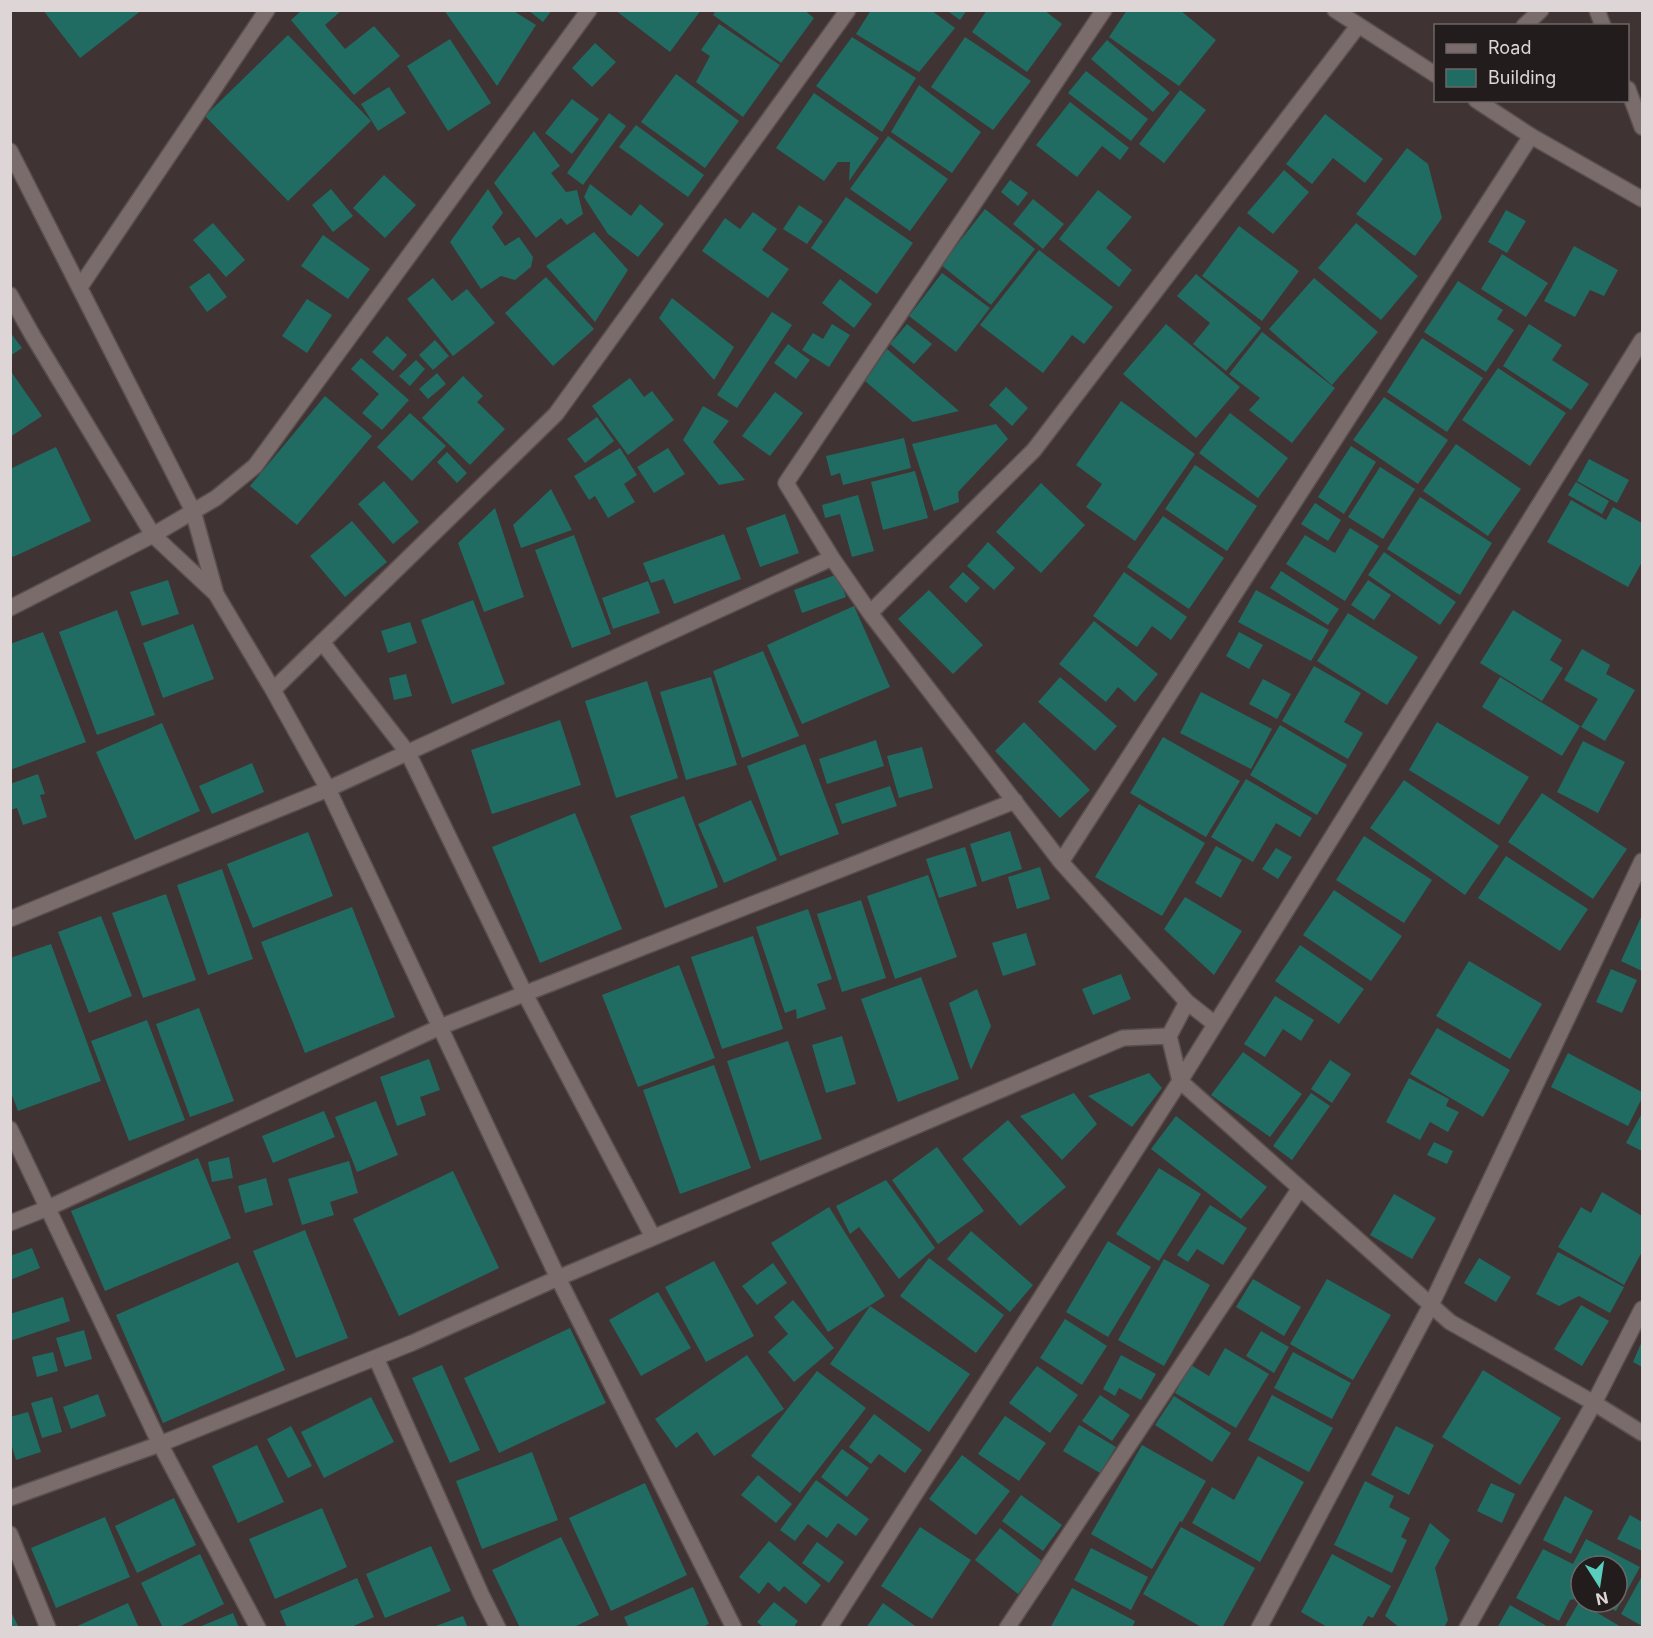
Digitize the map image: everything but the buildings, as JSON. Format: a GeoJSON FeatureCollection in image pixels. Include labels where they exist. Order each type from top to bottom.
{"type":"FeatureCollection","features":[{"type":"Feature","properties":{"kind":"street"},"geometry":{"type":"LineString","coordinates":[[80,287],[267,10]]}},
{"type":"Feature","properties":{"kind":"street"},"geometry":{"type":"LineString","coordinates":[[10,608],[153,535],[216,498],[255,466],[589,10]]}},
{"type":"Feature","properties":{"kind":"street"},"geometry":{"type":"LineString","coordinates":[[273,690],[556,414],[849,10]]}},
{"type":"Feature","properties":{"kind":"street"},"geometry":{"type":"LineString","coordinates":[[1104,10],[786,483],[832,558],[870,613],[1061,862],[1187,1002],[1215,1024]]}},
{"type":"Feature","properties":{"kind":"street"},"geometry":{"type":"LineString","coordinates":[[1335,10],[1434,74]]}},
{"type":"Feature","properties":{"kind":"street"},"geometry":{"type":"LineString","coordinates":[[1526,24],[1541,10]]}},
{"type":"Feature","properties":{"kind":"street"},"geometry":{"type":"LineString","coordinates":[[870,613],[1034,450],[1358,26]]}},
{"type":"Feature","properties":{"kind":"street"},"geometry":{"type":"LineString","coordinates":[[1629,92],[1642,127]]}},
{"type":"Feature","properties":{"kind":"street"},"geometry":{"type":"LineString","coordinates":[[1479,102],[1531,136],[1642,199]]}},
{"type":"Feature","properties":{"kind":"street"},"geometry":{"type":"LineString","coordinates":[[1061,862],[1531,136]]}},
{"type":"Feature","properties":{"kind":"street"},"geometry":{"type":"LineString","coordinates":[[10,151],[193,511],[216,594],[328,789],[558,1278],[734,1628]]}},
{"type":"Feature","properties":{"kind":"street"},"geometry":{"type":"LineString","coordinates":[[10,295],[153,535],[216,594]]}},
{"type":"Feature","properties":{"kind":"street"},"geometry":{"type":"LineString","coordinates":[[829,1628],[1180,1081],[1642,340]]}},
{"type":"Feature","properties":{"kind":"street"},"geometry":{"type":"LineString","coordinates":[[10,919],[328,789],[832,558]]}},
{"type":"Feature","properties":{"kind":"street"},"geometry":{"type":"LineString","coordinates":[[322,642],[408,753],[525,994],[653,1238]]}},
{"type":"Feature","properties":{"kind":"street"},"geometry":{"type":"LineString","coordinates":[[10,1223],[48,1208],[440,1028],[1015,801]]}},
{"type":"Feature","properties":{"kind":"street"},"geometry":{"type":"LineString","coordinates":[[1259,1628],[1431,1305],[1642,861]]}},
{"type":"Feature","properties":{"kind":"street"},"geometry":{"type":"LineString","coordinates":[[1187,1002],[1169,1036],[1180,1081],[1450,1322],[1594,1403],[1642,1433]]}},
{"type":"Feature","properties":{"kind":"street"},"geometry":{"type":"LineString","coordinates":[[10,1498],[160,1444],[376,1358],[558,1278],[1123,1038],[1169,1036]]}},
{"type":"Feature","properties":{"kind":"street"},"geometry":{"type":"LineString","coordinates":[[10,1129],[160,1444],[258,1628]]}},
{"type":"Feature","properties":{"kind":"street"},"geometry":{"type":"LineString","coordinates":[[1007,1628],[1300,1188]]}},
{"type":"Feature","properties":{"kind":"street"},"geometry":{"type":"LineString","coordinates":[[1467,1628],[1594,1403],[1642,1309]]}},
{"type":"Feature","properties":{"kind":"street"},"geometry":{"type":"LineString","coordinates":[[376,1358],[498,1628]]}},
{"type":"Feature","properties":{"kind":"street"},"geometry":{"type":"LineString","coordinates":[[10,1534],[48,1628]]}}]}
